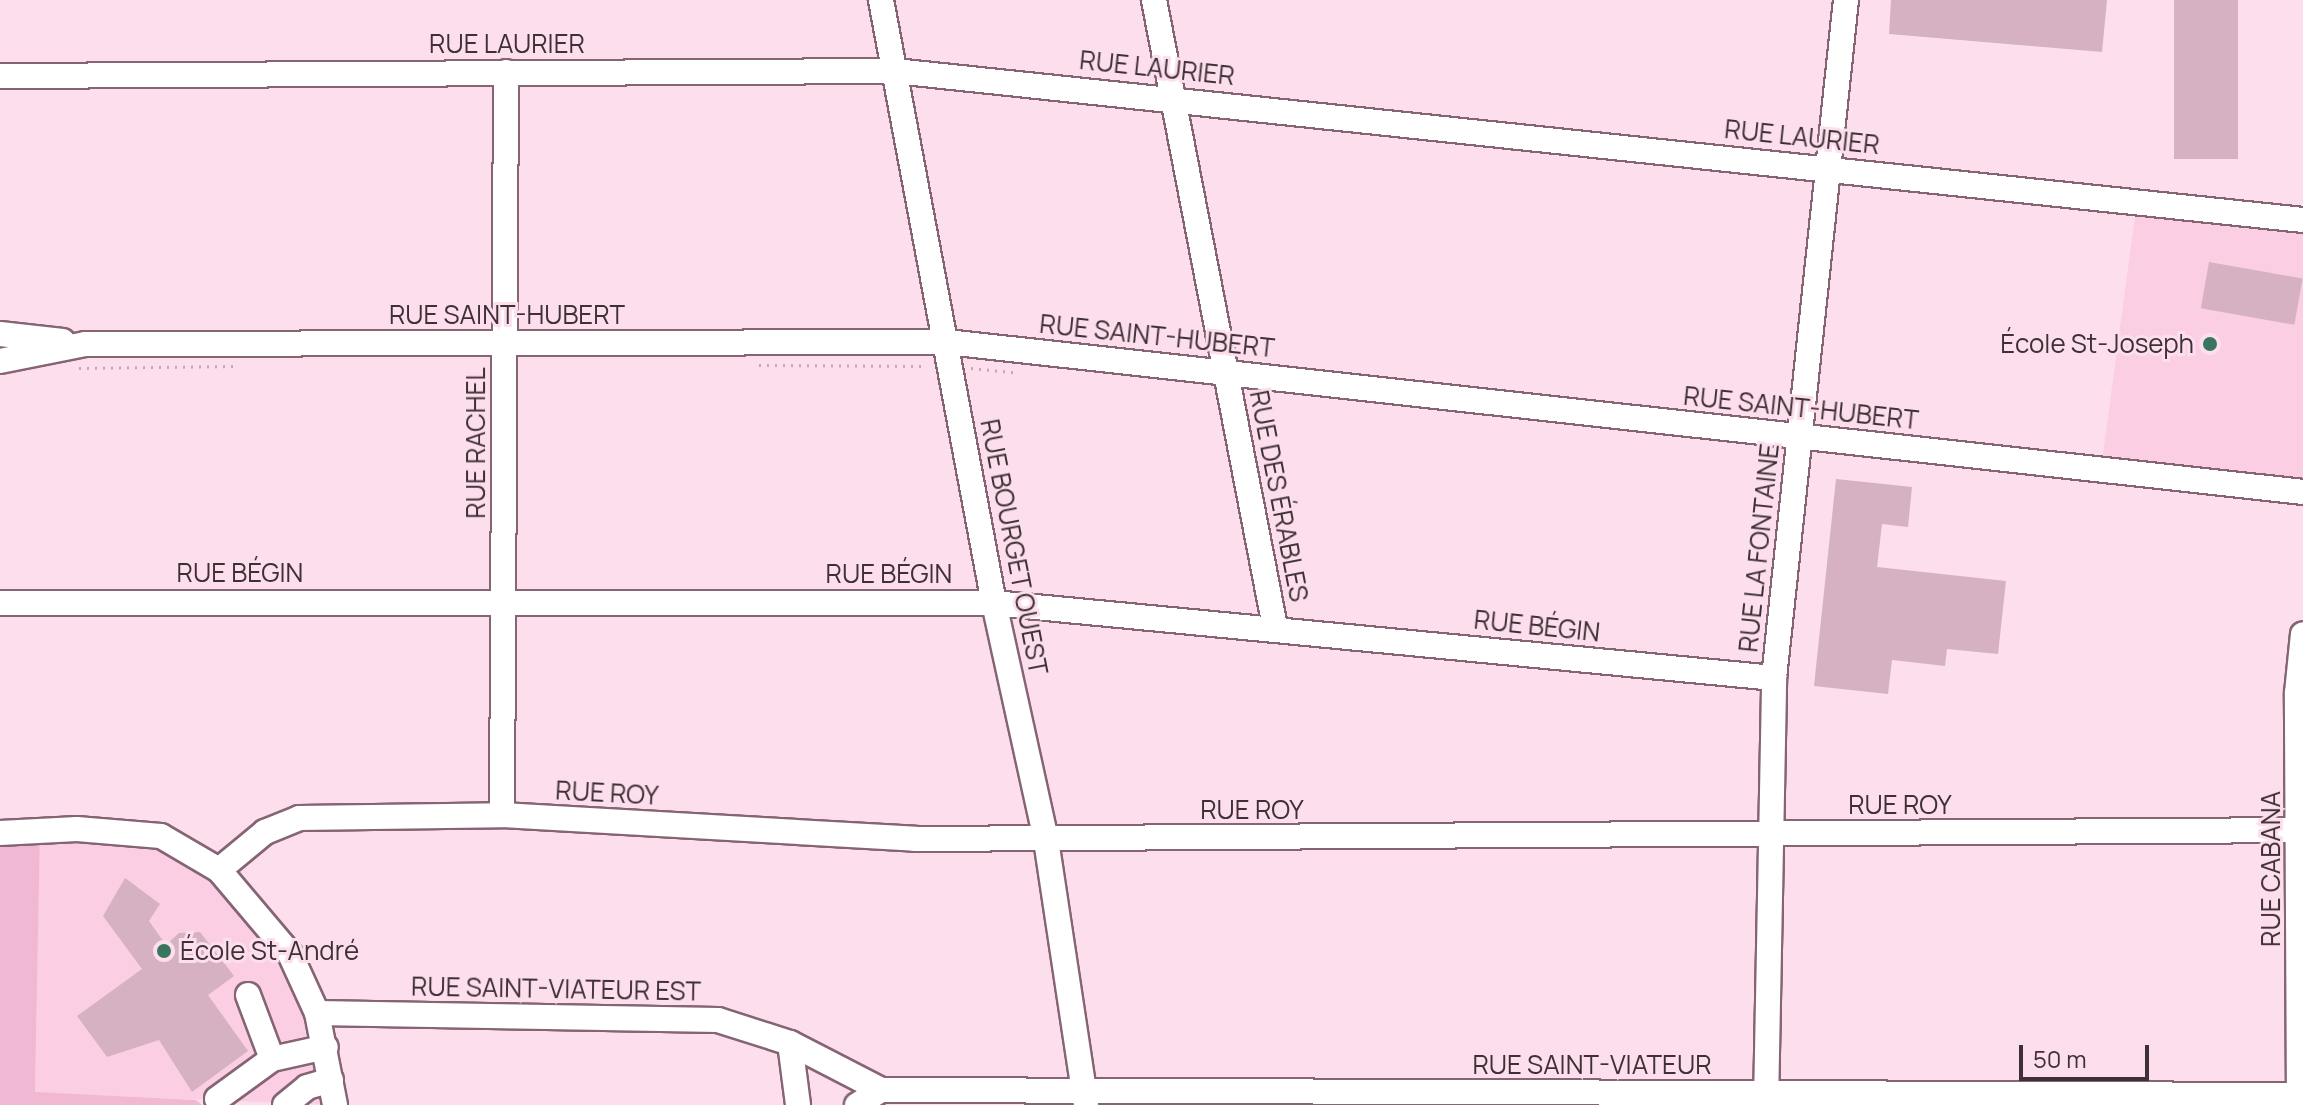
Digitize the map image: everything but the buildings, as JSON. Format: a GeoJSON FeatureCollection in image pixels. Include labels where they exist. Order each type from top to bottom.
{"type":"FeatureCollection","features":[{"type":"Feature","properties":{"kind":"street","name":"RUE BOURGET OUEST"},"geometry":{"type":"LineString","coordinates":[[881,0],[994,603],[1046,840],[1084,1098]]}},
{"type":"Feature","properties":{"kind":"street","name":"RUE DES ÉRABLES"},"geometry":{"type":"LineString","coordinates":[[1154,0],[1275,627]]}},
{"type":"Feature","properties":{"kind":"street","name":"RUE LA FONTAINE"},"geometry":{"type":"LineString","coordinates":[[1766,1099],[1766,834],[1774,678],[1846,0]]}},
{"type":"Feature","properties":{"kind":"street","name":"RUE LAURIER"},"geometry":{"type":"LineString","coordinates":[[0,76],[895,71],[1173,98],[2303,220]]}},
{"type":"Feature","properties":{"kind":"street","name":"RUE RACHEL"},"geometry":{"type":"LineString","coordinates":[[502,815],[506,72]]}},
{"type":"Feature","properties":{"kind":"street"},"geometry":{"type":"LineString","coordinates":[[0,334],[85,344]]}},
{"type":"Feature","properties":{"kind":"street","name":"RUE SAINT-HUBERT"},"geometry":{"type":"LineString","coordinates":[[0,361],[85,344],[947,342],[2303,492]]}},
{"type":"Feature","properties":{"kind":"street","name":"RUE BÉGIN"},"geometry":{"type":"LineString","coordinates":[[0,603],[503,599],[994,603],[1275,627],[1774,678]]}},
{"type":"Feature","properties":{"kind":"street","name":"RUE CABANA"},"geometry":{"type":"LineString","coordinates":[[2301,1098],[2301,830],[2297,693],[2303,634]]}},
{"type":"Feature","properties":{"kind":"street","name":"RUE ROY"},"geometry":{"type":"LineString","coordinates":[[219,870],[265,832],[299,818],[502,815],[915,839],[1046,840],[2301,830]]}},
{"type":"Feature","properties":{"kind":"street"},"geometry":{"type":"LineString","coordinates":[[0,833],[77,829],[161,836],[219,870],[290,954],[317,1013],[335,1105]]}},
{"type":"Feature","properties":{"kind":"street"},"geometry":{"type":"LineString","coordinates":[[248,995],[272,1059]]}},
{"type":"Feature","properties":{"kind":"street","name":"RUE SAINT-VIATEUR EST"},"geometry":{"type":"LineString","coordinates":[[317,1013],[718,1020],[790,1043],[881,1090]]}},
{"type":"Feature","properties":{"kind":"street"},"geometry":{"type":"LineString","coordinates":[[790,1043],[798,1099]]}},
{"type":"Feature","properties":{"kind":"street"},"geometry":{"type":"LineString","coordinates":[[217,1099],[272,1059],[326,1047]]}},
{"type":"Feature","properties":{"kind":"street"},"geometry":{"type":"LineString","coordinates":[[285,1105],[307,1087],[331,1080]]}},
{"type":"Feature","properties":{"kind":"street"},"geometry":{"type":"LineString","coordinates":[[857,1105],[881,1090]]}},
{"type":"Feature","properties":{"kind":"street","name":"RUE SAINT-VIATEUR"},"geometry":{"type":"LineString","coordinates":[[881,1090],[1084,1098],[2301,1098]]}},
{"type":"Feature","properties":{"kind":"path","name":"RUE SAINT-HUBERT"},"geometry":{"type":"LineString","coordinates":[[743,365],[951,366],[1028,373]]}},
{"type":"Feature","properties":{"kind":"path"},"geometry":{"type":"LineString","coordinates":[[63,368],[236,366]]}},
{"type":"Feature","properties":{"kind":"shaded area","name":"École St-Joseph"},"geometry":{"type":"Polygon","coordinates":[[[2137,202],[2303,220],[2303,492],[2101,469],[2137,202]]]}},
{"type":"Feature","properties":{"kind":"shaded area","name":"École St-André"},"geometry":{"type":"Polygon","coordinates":[[[146,827],[282,934],[337,1105],[35,1093],[40,831],[146,827]]]}},
{"type":"Feature","properties":{"kind":"shaded area"},"geometry":{"type":"Polygon","coordinates":[[[0,831],[40,831],[35,1092],[196,1100],[202,1105],[0,1105],[0,831]]]}},
{"type":"Feature","properties":{"kind":"place","name":"École St-Joseph"},"geometry":{"type":"Point","coordinates":[2210,344]}},
{"type":"Feature","properties":{"kind":"place","name":"École St-André"},"geometry":{"type":"Point","coordinates":[164,951]}}]}
